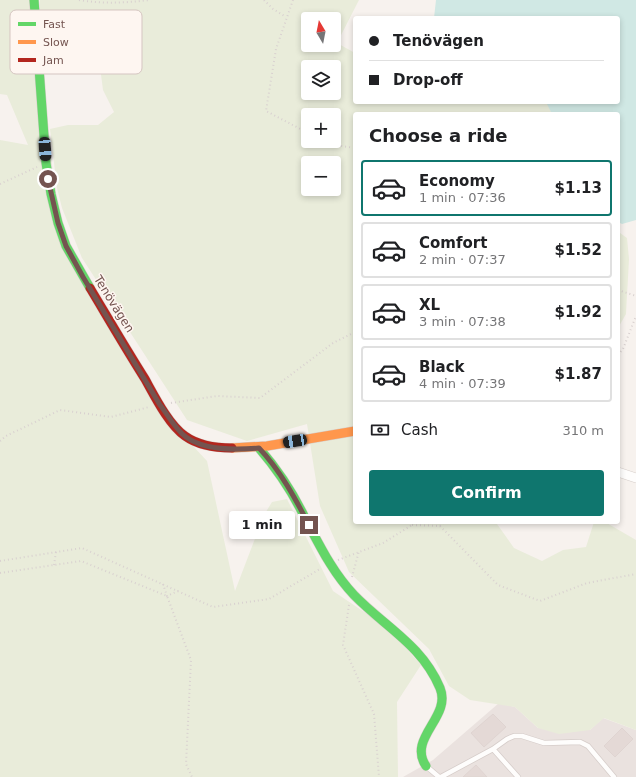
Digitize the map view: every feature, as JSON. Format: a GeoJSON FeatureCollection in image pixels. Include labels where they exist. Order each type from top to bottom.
{"type":"FeatureCollection","features":[{"type":"Feature","properties":{"kind":"street","name":"Tenövägen"},"geometry":{"type":"LineString","coordinates":[[34,0],[35,10]]}},
{"type":"Feature","properties":{"kind":"street","name":"Tenövägen"},"geometry":{"type":"LineString","coordinates":[[39,74],[46,163],[51,194],[58,223],[66,246],[160,405],[174,425],[186,437],[216,448],[236,449],[259,448],[353,432]]}},
{"type":"Feature","properties":{"kind":"street"},"geometry":{"type":"LineString","coordinates":[[259,448],[270,460],[296,499],[340,581],[351,593],[412,645],[436,675],[442,693],[441,708],[423,742],[420,754],[426,766]]}},
{"type":"Feature","properties":{"kind":"street"},"geometry":{"type":"LineString","coordinates":[[620,473],[636,478]]}},
{"type":"Feature","properties":{"kind":"lane"},"geometry":{"type":"LineString","coordinates":[[426,766],[440,777],[493,750],[506,739],[514,736],[522,736],[544,743],[580,742],[588,746],[614,777]]}},
{"type":"Feature","properties":{"kind":"lane"},"geometry":{"type":"LineString","coordinates":[[493,750],[518,777]]}},
{"type":"Feature","properties":{"kind":"path"},"geometry":{"type":"LineString","coordinates":[[79,0],[114,4],[149,0]]}},
{"type":"Feature","properties":{"kind":"path"},"geometry":{"type":"LineString","coordinates":[[264,0],[272,9],[286,17]]}},
{"type":"Feature","properties":{"kind":"path"},"geometry":{"type":"LineString","coordinates":[[293,0],[276,48],[266,111],[301,129]]}},
{"type":"Feature","properties":{"kind":"path"},"geometry":{"type":"LineString","coordinates":[[341,146],[353,148]]}},
{"type":"Feature","properties":{"kind":"path"},"geometry":{"type":"LineString","coordinates":[[0,184],[46,163]]}},
{"type":"Feature","properties":{"kind":"path"},"geometry":{"type":"LineString","coordinates":[[620,291],[636,296]]}},
{"type":"Feature","properties":{"kind":"path"},"geometry":{"type":"LineString","coordinates":[[620,353],[623,349],[636,316]]}},
{"type":"Feature","properties":{"kind":"path"},"geometry":{"type":"LineString","coordinates":[[0,442],[6,436],[60,410],[111,417],[160,405],[217,396],[260,398],[333,343],[353,333]]}},
{"type":"Feature","properties":{"kind":"path"},"geometry":{"type":"LineString","coordinates":[[0,561],[82,548],[213,607],[269,599],[330,563],[383,542],[412,525],[440,526],[442,524]]}},
{"type":"Feature","properties":{"kind":"path"},"geometry":{"type":"LineString","coordinates":[[440,526],[498,585],[540,601],[587,583],[636,574]]}},
{"type":"Feature","properties":{"kind":"path"},"geometry":{"type":"LineString","coordinates":[[352,578],[359,551]]}},
{"type":"Feature","properties":{"kind":"path"},"geometry":{"type":"LineString","coordinates":[[54,565],[56,552]]}},
{"type":"Feature","properties":{"kind":"path"},"geometry":{"type":"LineString","coordinates":[[0,573],[81,561],[167,596],[178,591]]}},
{"type":"Feature","properties":{"kind":"path"},"geometry":{"type":"LineString","coordinates":[[163,584],[191,660],[186,764],[192,777]]}},
{"type":"Feature","properties":{"kind":"path"},"geometry":{"type":"LineString","coordinates":[[351,593],[343,645],[374,714],[379,777]]}},
{"type":"Feature","properties":{"kind":"shaded area"},"geometry":{"type":"Polygon","coordinates":[[[499,703],[515,707],[538,728],[590,730],[603,718],[636,730],[636,777],[403,777],[433,760],[499,703]]]}},
{"type":"Feature","properties":{"kind":"green space"},"geometry":{"type":"Polygon","coordinates":[[[0,0],[29,0],[30,10],[10,10],[10,74],[39,74],[62,236],[166,417],[207,461],[235,591],[264,515],[272,502],[287,499],[333,591],[388,628],[421,665],[397,702],[398,777],[0,777],[0,140],[28,145],[7,95],[0,94],[0,0]]]}},
{"type":"Feature","properties":{"kind":"green space"},"geometry":{"type":"Polygon","coordinates":[[[40,0],[359,0],[341,35],[341,12],[301,12],[301,52],[341,52],[341,45],[353,52],[353,104],[548,104],[551,112],[353,112],[353,524],[497,524],[514,548],[542,561],[563,550],[586,547],[593,524],[608,524],[636,540],[636,730],[604,718],[590,730],[559,734],[538,728],[515,707],[470,700],[449,686],[429,649],[349,572],[320,506],[307,424],[247,441],[187,420],[82,258],[62,208],[57,188],[50,129],[68,125],[98,125],[114,112],[103,90],[101,74],[142,74],[142,10],[40,10],[40,0]]]}},
{"type":"Feature","properties":{"kind":"green space"},"geometry":{"type":"Polygon","coordinates":[[[620,233],[627,238],[629,259],[626,314],[620,324],[620,233]]]}},
{"type":"Feature","properties":{"kind":"water"},"geometry":{"type":"Polygon","coordinates":[[[436,0],[636,0],[636,220],[622,224],[620,223],[620,112],[551,112],[547,104],[620,104],[620,16],[434,16],[436,0]]]}},
{"type":"Feature","properties":{"kind":"building"},"geometry":{"type":"Polygon","coordinates":[[[493,714],[506,727],[484,747],[471,733],[493,714]]]}},
{"type":"Feature","properties":{"kind":"building"},"geometry":{"type":"Polygon","coordinates":[[[622,728],[633,739],[615,757],[604,746],[622,728]]]}},
{"type":"Feature","properties":{"kind":"building"},"geometry":{"type":"Polygon","coordinates":[[[476,765],[487,777],[463,777],[476,765]]]}},
{"type":"Feature","properties":{"kind":"traffic: fast"},"geometry":{"type":"LineString","coordinates":[[34,0],[35,10]]}},
{"type":"Feature","properties":{"kind":"traffic: fast"},"geometry":{"type":"LineString","coordinates":[[39,74],[46,163],[51,194],[58,223],[66,246],[90,288]]}},
{"type":"Feature","properties":{"kind":"traffic: fast"},"geometry":{"type":"LineString","coordinates":[[259,448],[289,489],[326,557],[339,577],[354,595],[413,648],[432,673],[440,688],[442,699],[440,708],[422,746],[422,756],[426,766]]}},
{"type":"Feature","properties":{"kind":"traffic: slow"},"geometry":{"type":"LineString","coordinates":[[232,448],[267,446],[353,431]]}},
{"type":"Feature","properties":{"kind":"traffic: jam"},"geometry":{"type":"LineString","coordinates":[[90,288],[173,425],[185,436],[196,442],[213,447],[232,448]]}},
{"type":"Feature","properties":{"kind":"route"},"geometry":{"type":"LineString","coordinates":[[48,179],[58,223],[66,246],[160,405],[174,425],[186,437],[201,444],[216,448],[259,448],[270,460],[296,499],[309,525]]}}]}
